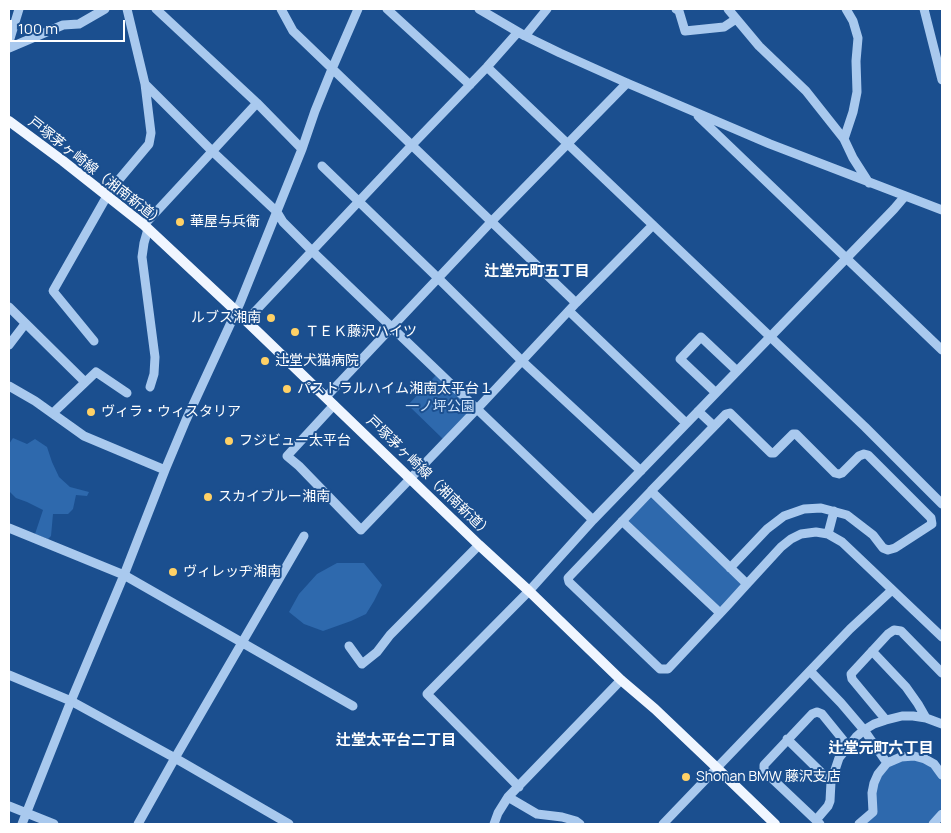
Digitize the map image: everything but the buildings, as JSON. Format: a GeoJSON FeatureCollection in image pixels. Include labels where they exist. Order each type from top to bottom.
{"type":"FeatureCollection","features":[{"type":"Feature","properties":{"kind":"main road","name":"戸塚茅ヶ崎線（湘南新道）"},"geometry":{"type":"LineString","coordinates":[[9,121],[146,227],[621,680],[655,709],[775,824]]}},
{"type":"Feature","properties":{"kind":"street"},"geometry":{"type":"LineString","coordinates":[[9,42],[19,9]]}},
{"type":"Feature","properties":{"kind":"street"},"geometry":{"type":"LineString","coordinates":[[9,48],[63,25],[78,24],[105,9]]}},
{"type":"Feature","properties":{"kind":"street"},"geometry":{"type":"LineString","coordinates":[[94,341],[53,291],[107,195],[150,144],[151,133],[144,84],[127,9]]}},
{"type":"Feature","properties":{"kind":"street"},"geometry":{"type":"LineString","coordinates":[[156,9],[302,149]]}},
{"type":"Feature","properties":{"kind":"street"},"geometry":{"type":"LineString","coordinates":[[281,9],[294,31],[332,69],[576,303]]}},
{"type":"Feature","properties":{"kind":"street"},"geometry":{"type":"LineString","coordinates":[[22,824],[165,470],[236,311],[302,149],[315,111],[358,9]]}},
{"type":"Feature","properties":{"kind":"street"},"geometry":{"type":"LineString","coordinates":[[387,9],[470,85]]}},
{"type":"Feature","properties":{"kind":"street"},"geometry":{"type":"LineString","coordinates":[[479,9],[521,34],[627,83],[770,144],[942,210]]}},
{"type":"Feature","properties":{"kind":"street"},"geometry":{"type":"LineString","coordinates":[[246,321],[487,67],[547,9]]}},
{"type":"Feature","properties":{"kind":"street"},"geometry":{"type":"LineString","coordinates":[[676,9],[679,11],[685,31],[724,27],[736,19]]}},
{"type":"Feature","properties":{"kind":"street"},"geometry":{"type":"LineString","coordinates":[[728,9],[759,46],[806,91],[844,140],[869,183]]}},
{"type":"Feature","properties":{"kind":"street"},"geometry":{"type":"LineString","coordinates":[[844,140],[857,92],[856,61],[858,38],[853,21],[846,9]]}},
{"type":"Feature","properties":{"kind":"street"},"geometry":{"type":"LineString","coordinates":[[924,9],[942,80]]}},
{"type":"Feature","properties":{"kind":"street"},"geometry":{"type":"LineString","coordinates":[[487,67],[865,427],[942,504]]}},
{"type":"Feature","properties":{"kind":"street"},"geometry":{"type":"LineString","coordinates":[[326,397],[491,222],[627,83]]}},
{"type":"Feature","properties":{"kind":"street"},"geometry":{"type":"LineString","coordinates":[[144,84],[277,212],[283,222],[312,251],[593,520]]}},
{"type":"Feature","properties":{"kind":"street"},"geometry":{"type":"LineString","coordinates":[[150,388],[154,374],[155,357],[142,257],[146,227],[256,103]]}},
{"type":"Feature","properties":{"kind":"street"},"geometry":{"type":"LineString","coordinates":[[693,110],[942,350]]}},
{"type":"Feature","properties":{"kind":"street"},"geometry":{"type":"LineString","coordinates":[[322,166],[522,360],[641,471]]}},
{"type":"Feature","properties":{"kind":"street"},"geometry":{"type":"LineString","coordinates":[[519,787],[427,694],[529,591],[593,520],[894,210],[905,196]]}},
{"type":"Feature","properties":{"kind":"street"},"geometry":{"type":"LineString","coordinates":[[334,405],[287,456],[361,530],[576,303],[653,225]]}},
{"type":"Feature","properties":{"kind":"street"},"geometry":{"type":"LineString","coordinates":[[9,307],[85,382]]}},
{"type":"Feature","properties":{"kind":"street"},"geometry":{"type":"LineString","coordinates":[[569,311],[686,424]]}},
{"type":"Feature","properties":{"kind":"street"},"geometry":{"type":"LineString","coordinates":[[9,345],[25,324]]}},
{"type":"Feature","properties":{"kind":"street"},"geometry":{"type":"LineString","coordinates":[[716,392],[680,359],[701,337],[737,371]]}},
{"type":"Feature","properties":{"kind":"street"},"geometry":{"type":"LineString","coordinates":[[53,414],[96,372],[127,392]]}},
{"type":"Feature","properties":{"kind":"street"},"geometry":{"type":"LineString","coordinates":[[9,386],[84,436],[165,470]]}},
{"type":"Feature","properties":{"kind":"street"},"geometry":{"type":"LineString","coordinates":[[698,411],[714,426]]}},
{"type":"Feature","properties":{"kind":"street"},"geometry":{"type":"LineString","coordinates":[[730,568],[767,529],[784,516],[804,509],[821,508],[847,515],[873,535],[883,548],[888,550],[895,548],[932,524],[931,518],[868,455],[859,456],[842,473],[835,473],[796,434],[793,434],[774,453],[771,453],[730,413],[726,414],[714,426],[568,578],[569,582],[660,669],[668,669],[781,547],[801,534],[816,532],[828,534],[842,542],[942,637]]}},
{"type":"Feature","properties":{"kind":"street"},"geometry":{"type":"LineString","coordinates":[[651,491],[747,584]]}},
{"type":"Feature","properties":{"kind":"street"},"geometry":{"type":"LineString","coordinates":[[828,534],[834,511]]}},
{"type":"Feature","properties":{"kind":"street"},"geometry":{"type":"LineString","coordinates":[[622,522],[720,613]]}},
{"type":"Feature","properties":{"kind":"street"},"geometry":{"type":"LineString","coordinates":[[9,528],[124,575],[353,706]]}},
{"type":"Feature","properties":{"kind":"street"},"geometry":{"type":"LineString","coordinates":[[138,824],[304,536]]}},
{"type":"Feature","properties":{"kind":"street"},"geometry":{"type":"LineString","coordinates":[[349,646],[362,664],[377,652],[397,628],[479,545]]}},
{"type":"Feature","properties":{"kind":"street"},"geometry":{"type":"LineString","coordinates":[[663,824],[850,629],[892,590]]}},
{"type":"Feature","properties":{"kind":"street"},"geometry":{"type":"LineString","coordinates":[[886,720],[852,679],[851,674],[884,638],[894,630],[901,631],[942,673]]}},
{"type":"Feature","properties":{"kind":"street"},"geometry":{"type":"LineString","coordinates":[[872,651],[906,687],[926,718]]}},
{"type":"Feature","properties":{"kind":"street"},"geometry":{"type":"LineString","coordinates":[[810,671],[864,730],[887,763]]}},
{"type":"Feature","properties":{"kind":"street"},"geometry":{"type":"LineString","coordinates":[[9,675],[72,701],[289,824]]}},
{"type":"Feature","properties":{"kind":"street"},"geometry":{"type":"LineString","coordinates":[[494,824],[498,813],[508,797],[621,680]]}},
{"type":"Feature","properties":{"kind":"street"},"geometry":{"type":"LineString","coordinates":[[848,746],[822,714],[817,712],[812,714],[787,739],[764,765],[764,770],[818,822],[830,801],[831,782],[839,758],[864,730],[874,724],[902,716],[926,718],[942,724]]}},
{"type":"Feature","properties":{"kind":"street"},"geometry":{"type":"LineString","coordinates":[[787,739],[831,782]]}},
{"type":"Feature","properties":{"kind":"street"},"geometry":{"type":"LineString","coordinates":[[859,824],[873,812],[872,793],[874,782],[887,763],[901,757],[914,756],[926,759],[934,764],[942,775]]}},
{"type":"Feature","properties":{"kind":"street"},"geometry":{"type":"LineString","coordinates":[[508,797],[537,814],[562,817],[580,824]]}},
{"type":"Feature","properties":{"kind":"street"},"geometry":{"type":"LineString","coordinates":[[9,806],[54,824]]}},
{"type":"Feature","properties":{"kind":"street"},"geometry":{"type":"LineString","coordinates":[[933,824],[942,814]]}},
{"type":"Feature","properties":{"kind":"green space","name":"一ノ坪公園"},"geometry":{"type":"Polygon","coordinates":[[[437,374],[473,409],[443,439],[408,405],[437,374]]]}},
{"type":"Feature","properties":{"kind":"green space"},"geometry":{"type":"Polygon","coordinates":[[[13,438],[27,444],[35,439],[47,447],[59,477],[70,487],[89,492],[87,496],[76,495],[73,509],[68,514],[53,514],[51,536],[48,539],[35,534],[43,510],[16,498],[9,491],[9,444],[13,438]]]}},
{"type":"Feature","properties":{"kind":"green space"},"geometry":{"type":"Polygon","coordinates":[[[651,491],[747,584],[720,613],[622,521],[651,491]]]}},
{"type":"Feature","properties":{"kind":"green space"},"geometry":{"type":"Polygon","coordinates":[[[337,563],[364,563],[382,585],[366,614],[323,631],[304,624],[289,612],[299,594],[317,574],[337,563]]]}},
{"type":"Feature","properties":{"kind":"green space"},"geometry":{"type":"Polygon","coordinates":[[[908,758],[925,762],[937,773],[942,781],[942,807],[927,824],[865,824],[875,786],[887,767],[908,758]]]}},
{"type":"Feature","properties":{"kind":"place","name":"華屋与兵衛"},"geometry":{"type":"Point","coordinates":[180,222]}},
{"type":"Feature","properties":{"kind":"place","name":"ルブス湘南"},"geometry":{"type":"Point","coordinates":[271,318]}},
{"type":"Feature","properties":{"kind":"place","name":"ＴＥＫ藤沢ハイツ"},"geometry":{"type":"Point","coordinates":[295,332]}},
{"type":"Feature","properties":{"kind":"place","name":"辻堂犬猫病院"},"geometry":{"type":"Point","coordinates":[265,361]}},
{"type":"Feature","properties":{"kind":"place","name":"パストラルハイム湘南太平台１"},"geometry":{"type":"Point","coordinates":[287,389]}},
{"type":"Feature","properties":{"kind":"place","name":"ヴィラ・ウィスタリア"},"geometry":{"type":"Point","coordinates":[91,412]}},
{"type":"Feature","properties":{"kind":"place","name":"フジビュー太平台"},"geometry":{"type":"Point","coordinates":[229,441]}},
{"type":"Feature","properties":{"kind":"place","name":"スカイブルー湘南"},"geometry":{"type":"Point","coordinates":[208,497]}},
{"type":"Feature","properties":{"kind":"place","name":"ヴィレッヂ湘南"},"geometry":{"type":"Point","coordinates":[173,572]}},
{"type":"Feature","properties":{"kind":"place","name":"Shonan BMW 藤沢支店"},"geometry":{"type":"Point","coordinates":[686,777]}},
{"type":"Feature","properties":{"kind":"district","name":"辻堂元町五丁目"},"geometry":{"type":"Point","coordinates":[537,272]}},
{"type":"Feature","properties":{"kind":"district","name":"辻堂太平台二丁目"},"geometry":{"type":"Point","coordinates":[396,741]}},
{"type":"Feature","properties":{"kind":"district","name":"辻堂元町六丁目"},"geometry":{"type":"Point","coordinates":[881,749]}}]}
